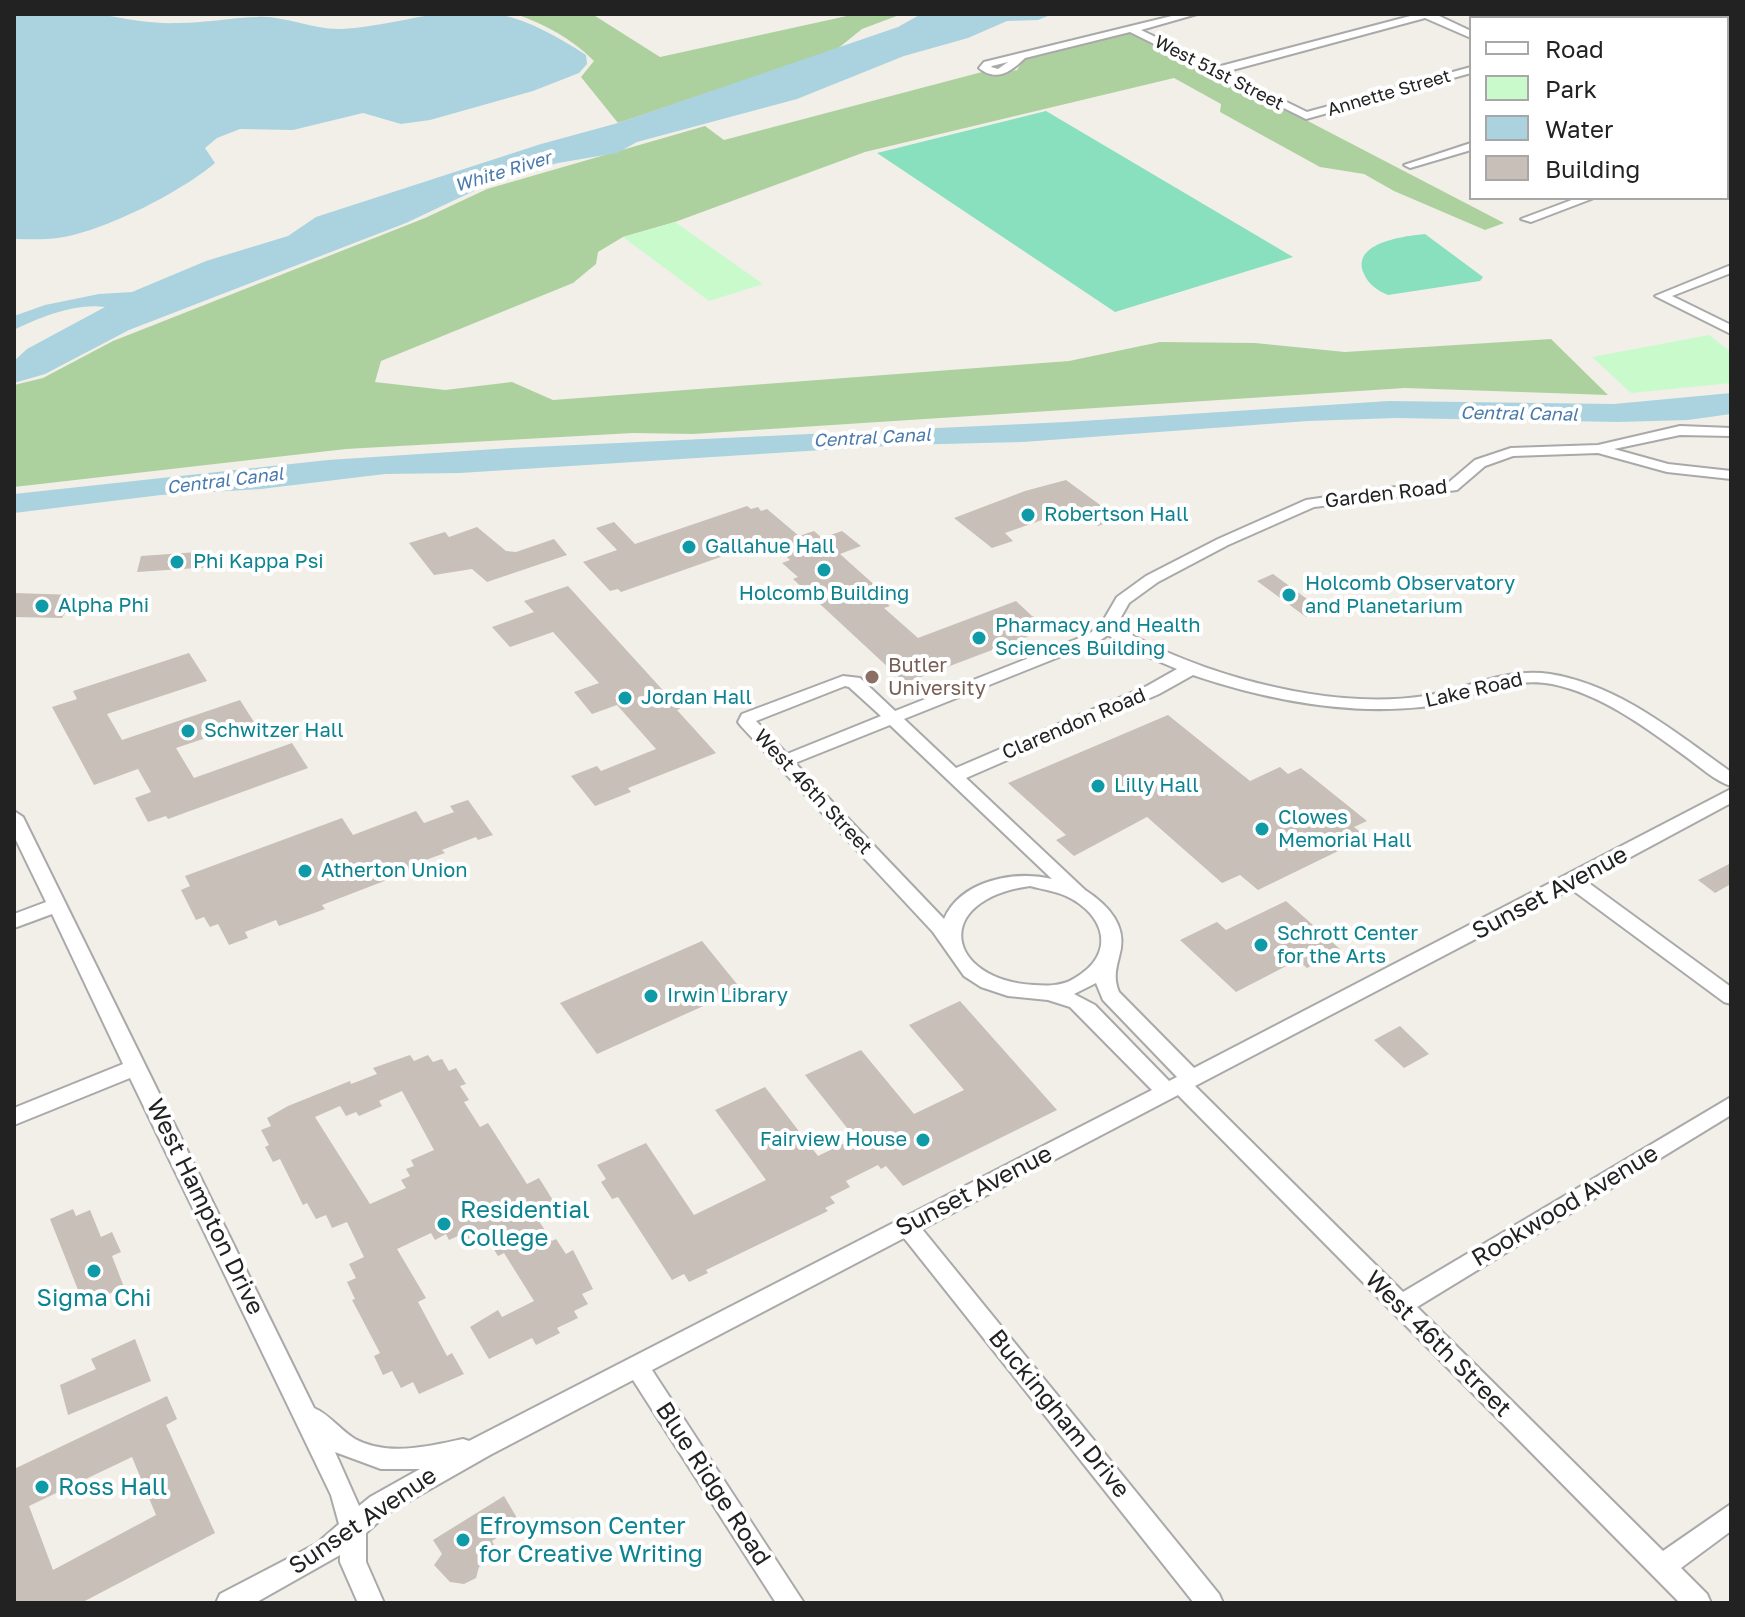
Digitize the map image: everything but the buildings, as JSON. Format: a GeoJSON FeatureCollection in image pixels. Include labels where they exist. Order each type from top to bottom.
{"type":"FeatureCollection","features":[{"type":"Feature","properties":{"kind":"street"},"geometry":{"type":"LineString","coordinates":[[1022,55],[1192,14]]}},
{"type":"Feature","properties":{"kind":"street"},"geometry":{"type":"LineString","coordinates":[[1215,71],[1426,14],[1469,34]]}},
{"type":"Feature","properties":{"kind":"street","name":"West 51st Street"},"geometry":{"type":"LineString","coordinates":[[1132,29],[1306,116]]}},
{"type":"Feature","properties":{"kind":"street","name":"Annette Street"},"geometry":{"type":"LineString","coordinates":[[1306,116],[1469,71]]}},
{"type":"Feature","properties":{"kind":"street"},"geometry":{"type":"LineString","coordinates":[[1410,165],[1469,147]]}},
{"type":"Feature","properties":{"kind":"street"},"geometry":{"type":"LineString","coordinates":[[1527,219],[1582,200]]}},
{"type":"Feature","properties":{"kind":"street"},"geometry":{"type":"LineString","coordinates":[[1731,269],[1661,296],[1731,330]]}},
{"type":"Feature","properties":{"kind":"street","name":"Garden Road"},"geometry":{"type":"LineString","coordinates":[[1107,628],[1120,603],[1152,579],[1223,542],[1317,501],[1452,487],[1480,463],[1507,453],[1533,449],[1598,449],[1669,430],[1692,428],[1731,432]]}},
{"type":"Feature","properties":{"kind":"street","name":"Garden Road"},"geometry":{"type":"LineString","coordinates":[[1598,449],[1667,468],[1731,475]]}},
{"type":"Feature","properties":{"kind":"street"},"geometry":{"type":"LineString","coordinates":[[784,761],[1089,640],[1107,628]]}},
{"type":"Feature","properties":{"kind":"street","name":"Lake Road"},"geometry":{"type":"LineString","coordinates":[[1107,628],[1150,653],[1192,668],[1317,698],[1383,704],[1447,698],[1513,678],[1552,679],[1604,697],[1731,780]]}},
{"type":"Feature","properties":{"kind":"street","name":"Clarendon Road"},"geometry":{"type":"LineString","coordinates":[[954,776],[1142,695],[1192,668]]}},
{"type":"Feature","properties":{"kind":"street","name":"West 46th Street"},"geometry":{"type":"LineString","coordinates":[[965,965],[940,927],[747,722],[748,718],[846,680],[854,682],[1076,891],[1095,903],[1109,921],[1113,940],[1104,979],[1110,995],[1179,1085]]}},
{"type":"Feature","properties":{"kind":"street","name":"Sunset Avenue"},"geometry":{"type":"LineString","coordinates":[[229,1603],[318,1556],[353,1530],[379,1505],[481,1447],[1573,881],[1731,795]]}},
{"type":"Feature","properties":{"kind":"street","name":"West Hampton Drive"},"geometry":{"type":"LineString","coordinates":[[14,817],[343,1494],[353,1530],[353,1562],[371,1603]]}},
{"type":"Feature","properties":{"kind":"street","name":"West 46th Street"},"geometry":{"type":"LineString","coordinates":[[1076,891],[1054,883],[1030,880],[1006,882],[984,889],[967,900],[956,915],[951,931],[954,949],[965,965],[995,985],[1019,992],[1044,993],[1068,989],[1088,980],[1108,959]]}},
{"type":"Feature","properties":{"kind":"street"},"geometry":{"type":"LineString","coordinates":[[1573,881],[1731,997]]}},
{"type":"Feature","properties":{"kind":"street"},"geometry":{"type":"LineString","coordinates":[[14,921],[58,905]]}},
{"type":"Feature","properties":{"kind":"street","name":"West 46th Street"},"geometry":{"type":"LineString","coordinates":[[1044,993],[1077,1002],[1179,1085],[1698,1603]]}},
{"type":"Feature","properties":{"kind":"street"},"geometry":{"type":"LineString","coordinates":[[14,1117],[136,1067]]}},
{"type":"Feature","properties":{"kind":"street","name":"Rookwood Avenue"},"geometry":{"type":"LineString","coordinates":[[1399,1306],[1731,1105]]}},
{"type":"Feature","properties":{"kind":"street","name":"Buckingham Drive"},"geometry":{"type":"LineString","coordinates":[[907,1226],[1210,1603]]}},
{"type":"Feature","properties":{"kind":"street","name":"Blue Ridge Road"},"geometry":{"type":"LineString","coordinates":[[636,1365],[791,1603]]}},
{"type":"Feature","properties":{"kind":"street"},"geometry":{"type":"LineString","coordinates":[[303,1410],[334,1440],[375,1459],[417,1460],[481,1447]]}},
{"type":"Feature","properties":{"kind":"street"},"geometry":{"type":"LineString","coordinates":[[1662,1567],[1731,1516]]}},
{"type":"Feature","properties":{"kind":"green space"},"geometry":{"type":"Polygon","coordinates":[[[516,14],[592,14],[660,57],[856,14],[902,14],[862,29],[836,50],[618,123],[581,77],[594,61],[558,33],[516,14]]]}},
{"type":"Feature","properties":{"kind":"green space"},"geometry":{"type":"Polygon","coordinates":[[[1131,29],[1504,223],[1485,230],[1394,191],[1364,174],[1320,167],[1220,112],[1221,104],[1174,78],[865,152],[675,222],[623,237],[598,252],[596,264],[573,283],[381,361],[375,382],[445,390],[512,382],[553,400],[1069,361],[1160,342],[1255,343],[1345,352],[1551,339],[1608,395],[1405,388],[693,434],[633,433],[346,449],[14,487],[14,385],[43,378],[113,341],[425,218],[487,189],[705,126],[724,140],[982,72],[989,75],[1017,70],[1026,55],[1131,29]]]}},
{"type":"Feature","properties":{"kind":"green space"},"geometry":{"type":"Polygon","coordinates":[[[1046,111],[1293,257],[1115,312],[877,153],[1046,111]]]}},
{"type":"Feature","properties":{"kind":"green space"},"geometry":{"type":"Polygon","coordinates":[[[675,222],[763,284],[709,301],[623,237],[675,222]]]}},
{"type":"Feature","properties":{"kind":"green space"},"geometry":{"type":"Polygon","coordinates":[[[1425,234],[1483,277],[1480,281],[1388,295],[1368,281],[1362,263],[1372,248],[1394,239],[1425,234]]]}},
{"type":"Feature","properties":{"kind":"green space"},"geometry":{"type":"Polygon","coordinates":[[[1709,335],[1731,352],[1731,383],[1631,393],[1592,357],[1709,335]]]}},
{"type":"Feature","properties":{"kind":"water"},"geometry":{"type":"Polygon","coordinates":[[[479,12],[510,17],[544,30],[586,55],[587,64],[579,73],[533,91],[430,120],[401,124],[363,113],[293,130],[240,129],[217,138],[205,148],[215,163],[141,209],[76,234],[53,239],[14,239],[14,14],[89,13],[168,23],[267,17],[341,29],[440,14],[479,12]]]}},
{"type":"Feature","properties":{"kind":"water","name":"White River"},"geometry":{"type":"Polygon","coordinates":[[[921,14],[1053,14],[1038,20],[1007,21],[968,38],[904,56],[797,99],[637,142],[617,153],[558,163],[495,181],[406,223],[129,330],[45,374],[14,383],[14,361],[27,349],[105,307],[70,309],[14,330],[14,316],[45,305],[99,294],[132,292],[206,261],[288,236],[316,217],[541,144],[618,123],[898,27],[921,14]]]}},
{"type":"Feature","properties":{"kind":"water","name":"Central Canal"},"geometry":{"type":"Polygon","coordinates":[[[1731,393],[1731,414],[1688,420],[1618,422],[1397,418],[1308,421],[1023,442],[902,445],[460,473],[385,474],[261,489],[161,495],[14,513],[14,494],[328,460],[511,448],[1066,422],[1389,401],[1614,404],[1731,393]]]}},
{"type":"Feature","properties":{"kind":"place","name":"Robertson Hall"},"geometry":{"type":"Point","coordinates":[1028,515]}},
{"type":"Feature","properties":{"kind":"place","name":"Gallahue Hall"},"geometry":{"type":"Point","coordinates":[689,547]}},
{"type":"Feature","properties":{"kind":"place","name":"Phi Kappa Psi"},"geometry":{"type":"Point","coordinates":[177,562]}},
{"type":"Feature","properties":{"kind":"place","name":"Holcomb Building"},"geometry":{"type":"Point","coordinates":[824,570]}},
{"type":"Feature","properties":{"kind":"place","name":"Holcomb Observatory and Planetarium"},"geometry":{"type":"Point","coordinates":[1289,595]}},
{"type":"Feature","properties":{"kind":"place","name":"Alpha Phi"},"geometry":{"type":"Point","coordinates":[42,606]}},
{"type":"Feature","properties":{"kind":"place","name":"Pharmacy and Health Sciences Building"},"geometry":{"type":"Point","coordinates":[979,638]}},
{"type":"Feature","properties":{"kind":"place","name":"Butler University"},"geometry":{"type":"Point","coordinates":[872,677]}},
{"type":"Feature","properties":{"kind":"place","name":"Jordan Hall"},"geometry":{"type":"Point","coordinates":[625,698]}},
{"type":"Feature","properties":{"kind":"place","name":"Schwitzer Hall"},"geometry":{"type":"Point","coordinates":[188,731]}},
{"type":"Feature","properties":{"kind":"place","name":"Lilly Hall"},"geometry":{"type":"Point","coordinates":[1098,786]}},
{"type":"Feature","properties":{"kind":"place","name":"Clowes Memorial Hall"},"geometry":{"type":"Point","coordinates":[1262,829]}},
{"type":"Feature","properties":{"kind":"place","name":"Atherton Union"},"geometry":{"type":"Point","coordinates":[305,871]}},
{"type":"Feature","properties":{"kind":"place","name":"Schrott Center for the Arts"},"geometry":{"type":"Point","coordinates":[1261,945]}},
{"type":"Feature","properties":{"kind":"place","name":"Irwin Library"},"geometry":{"type":"Point","coordinates":[651,996]}},
{"type":"Feature","properties":{"kind":"place","name":"Fairview House"},"geometry":{"type":"Point","coordinates":[923,1140]}},
{"type":"Feature","properties":{"kind":"place","name":"Residential College"},"geometry":{"type":"Point","coordinates":[444,1224]}},
{"type":"Feature","properties":{"kind":"place","name":"Sigma Chi"},"geometry":{"type":"Point","coordinates":[94,1271]}},
{"type":"Feature","properties":{"kind":"place","name":"Ross Hall"},"geometry":{"type":"Point","coordinates":[42,1487]}},
{"type":"Feature","properties":{"kind":"place","name":"Efroymson Center for Creative Writing"},"geometry":{"type":"Point","coordinates":[463,1540]}}]}
